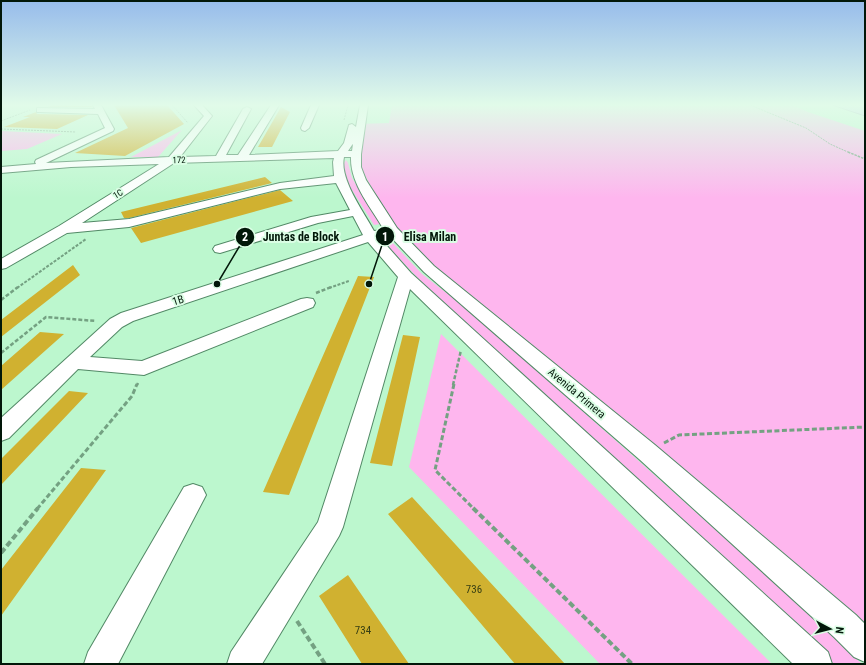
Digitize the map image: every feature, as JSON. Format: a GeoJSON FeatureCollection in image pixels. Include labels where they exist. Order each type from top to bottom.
{"type":"FeatureCollection","features":[{"type":"Feature","properties":{"kind":"street"},"geometry":{"type":"LineString","coordinates":[[29,167],[95,136]]}},
{"type":"Feature","properties":{"kind":"street","name":"1C"},"geometry":{"type":"LineString","coordinates":[[1,265],[64,229],[172,160],[192,136]]}},
{"type":"Feature","properties":{"kind":"street"},"geometry":{"type":"LineString","coordinates":[[220,158],[232,136]]}},
{"type":"Feature","properties":{"kind":"street"},"geometry":{"type":"LineString","coordinates":[[242,157],[255,136]]}},
{"type":"Feature","properties":{"kind":"street","name":"Avenida Primera"},"geometry":{"type":"LineString","coordinates":[[350,136],[348,155],[356,167],[360,180],[392,231],[429,269],[647,452],[845,626],[865,646]]}},
{"type":"Feature","properties":{"kind":"street","name":"Avenida Primera"},"geometry":{"type":"LineString","coordinates":[[354,136],[348,155],[338,162],[340,179],[370,236],[406,276],[816,664]]}},
{"type":"Feature","properties":{"kind":"street","name":"172"},"geometry":{"type":"LineString","coordinates":[[1,170],[29,167],[172,160],[348,155]]}},
{"type":"Feature","properties":{"kind":"street"},"geometry":{"type":"LineString","coordinates":[[64,229],[105,226],[152,219],[280,186],[340,179]]}},
{"type":"Feature","properties":{"kind":"street"},"geometry":{"type":"LineString","coordinates":[[220,249],[316,220],[357,212]]}},
{"type":"Feature","properties":{"kind":"street","name":"1B"},"geometry":{"type":"LineString","coordinates":[[1,432],[73,362],[116,323],[127,317],[370,236],[392,231]]}},
{"type":"Feature","properties":{"kind":"street"},"geometry":{"type":"LineString","coordinates":[[243,664],[330,527],[406,276]]}},
{"type":"Feature","properties":{"kind":"street"},"geometry":{"type":"LineString","coordinates":[[73,362],[144,368],[310,299]]}},
{"type":"Feature","properties":{"kind":"street"},"geometry":{"type":"LineString","coordinates":[[100,664],[193,495]]}},
{"type":"Feature","properties":{"kind":"path"},"geometry":{"type":"LineString","coordinates":[[818,136],[830,144],[865,159]]}},
{"type":"Feature","properties":{"kind":"path"},"geometry":{"type":"LineString","coordinates":[[1,300],[105,226]]}},
{"type":"Feature","properties":{"kind":"path"},"geometry":{"type":"LineString","coordinates":[[310,299],[349,281]]}},
{"type":"Feature","properties":{"kind":"path"},"geometry":{"type":"LineString","coordinates":[[1,353],[46,317],[116,323]]}},
{"type":"Feature","properties":{"kind":"path"},"geometry":{"type":"LineString","coordinates":[[465,332],[436,470],[632,664]]}},
{"type":"Feature","properties":{"kind":"path"},"geometry":{"type":"LineString","coordinates":[[1,553],[75,462],[132,396],[144,368]]}},
{"type":"Feature","properties":{"kind":"path"},"geometry":{"type":"LineString","coordinates":[[647,452],[679,435],[865,427]]}},
{"type":"Feature","properties":{"kind":"path"},"geometry":{"type":"LineString","coordinates":[[283,600],[325,664]]}},
{"type":"Feature","properties":{"kind":"shaded area"},"geometry":{"type":"Polygon","coordinates":[[[1,136],[57,136],[27,149],[1,151],[1,136]]]}},
{"type":"Feature","properties":{"kind":"shaded area"},"geometry":{"type":"Polygon","coordinates":[[[171,136],[177,136],[158,157],[131,157],[171,136]]]}},
{"type":"Feature","properties":{"kind":"shaded area"},"geometry":{"type":"Polygon","coordinates":[[[358,136],[865,136],[865,643],[411,250],[379,202],[358,162],[358,136]]]}},
{"type":"Feature","properties":{"kind":"shaded area"},"geometry":{"type":"Polygon","coordinates":[[[346,160],[352,178],[380,224],[374,225],[347,182],[344,174],[344,165],[346,160]]]}},
{"type":"Feature","properties":{"kind":"shaded area"},"geometry":{"type":"Polygon","coordinates":[[[385,240],[392,242],[422,274],[466,308],[632,455],[813,617],[862,664],[834,664],[803,632],[429,290],[383,241],[385,240]]]}},
{"type":"Feature","properties":{"kind":"shaded area"},"geometry":{"type":"Polygon","coordinates":[[[441,334],[772,664],[600,664],[409,467],[441,334]]]}},
{"type":"Feature","properties":{"kind":"building"},"geometry":{"type":"Polygon","coordinates":[[[111,136],[162,136],[125,156],[75,153],[111,136]]]}},
{"type":"Feature","properties":{"kind":"building"},"geometry":{"type":"Polygon","coordinates":[[[264,136],[278,136],[272,147],[258,147],[264,136]]]}},
{"type":"Feature","properties":{"kind":"building"},"geometry":{"type":"Polygon","coordinates":[[[265,177],[272,183],[129,218],[124,218],[121,212],[265,177]]]}},
{"type":"Feature","properties":{"kind":"building"},"geometry":{"type":"Polygon","coordinates":[[[280,190],[293,201],[141,243],[131,228],[280,190]]]}},
{"type":"Feature","properties":{"kind":"building"},"geometry":{"type":"Polygon","coordinates":[[[73,265],[80,275],[1,337],[1,320],[73,265]]]}},
{"type":"Feature","properties":{"kind":"building"},"geometry":{"type":"Polygon","coordinates":[[[358,276],[374,277],[289,495],[263,492],[358,276]]]}},
{"type":"Feature","properties":{"kind":"building"},"geometry":{"type":"Polygon","coordinates":[[[40,332],[64,334],[1,390],[1,366],[40,332]]]}},
{"type":"Feature","properties":{"kind":"building"},"geometry":{"type":"Polygon","coordinates":[[[403,335],[420,337],[392,466],[370,463],[403,335]]]}},
{"type":"Feature","properties":{"kind":"building"},"geometry":{"type":"Polygon","coordinates":[[[69,391],[88,393],[1,485],[1,459],[69,391]]]}},
{"type":"Feature","properties":{"kind":"building"},"geometry":{"type":"Polygon","coordinates":[[[81,468],[106,470],[1,616],[1,570],[81,468]]]}},
{"type":"Feature","properties":{"kind":"building"},"geometry":{"type":"Polygon","coordinates":[[[412,497],[565,664],[515,664],[388,514],[412,497]]]}},
{"type":"Feature","properties":{"kind":"building"},"geometry":{"type":"Polygon","coordinates":[[[348,575],[409,664],[362,664],[319,596],[348,575]]]}},
{"type":"Feature","properties":{"kind":"place","name":"Juntas de Block"},"geometry":{"type":"Point","coordinates":[217,284]}},
{"type":"Feature","properties":{"kind":"place","name":"Elisa Milan"},"geometry":{"type":"Point","coordinates":[369,284]}}]}
